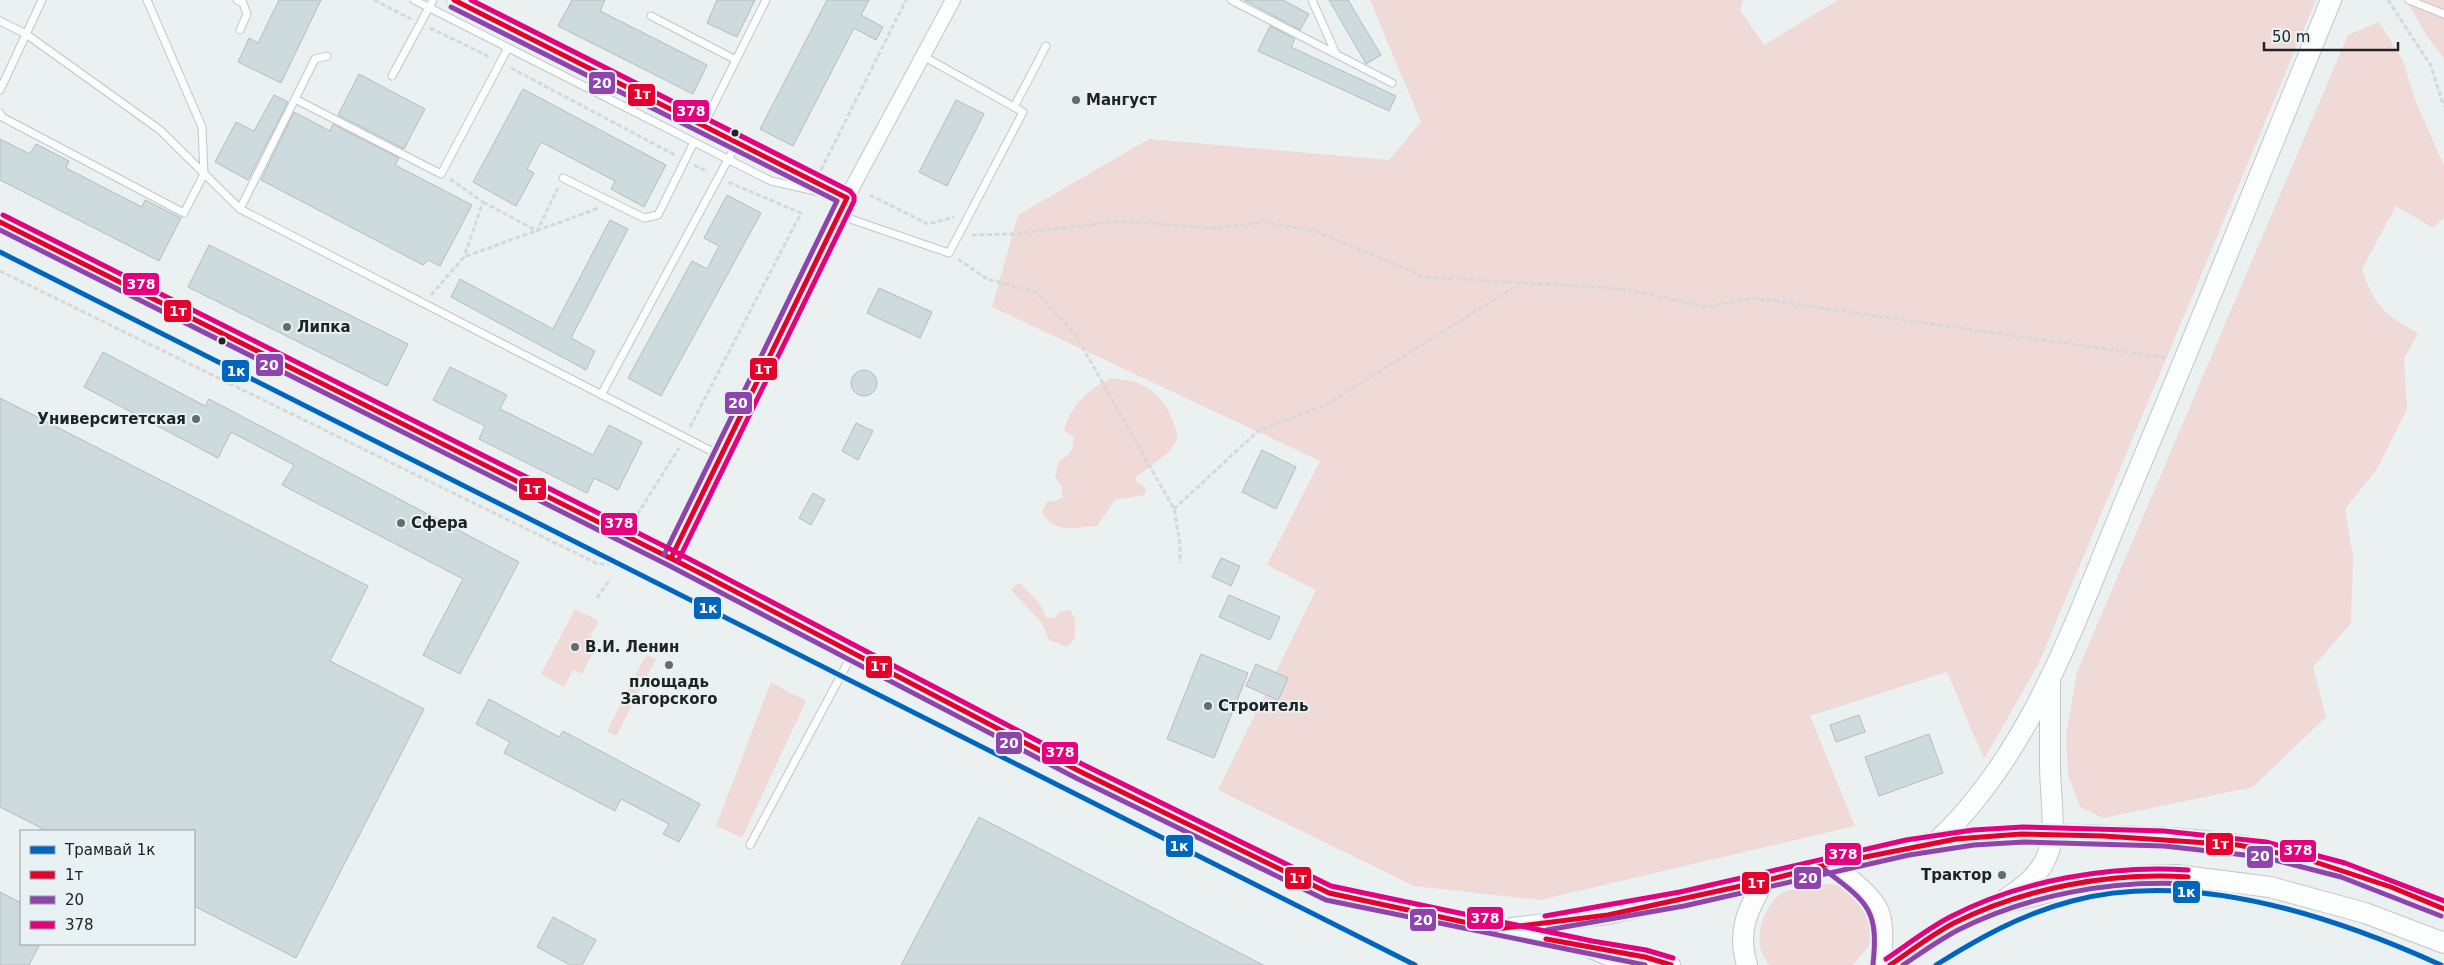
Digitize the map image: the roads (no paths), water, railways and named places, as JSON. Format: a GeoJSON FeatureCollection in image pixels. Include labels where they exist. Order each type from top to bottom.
{"type":"FeatureCollection","features":[{"type":"Feature","properties":{"kind":"main road"},"geometry":{"type":"LineString","coordinates":[[1935,843],[1971,806],[2000,767],[2050,679],[2185,361],[2330,0]]}},
{"type":"Feature","properties":{"kind":"main road"},"geometry":{"type":"LineString","coordinates":[[1890,965],[1954,924],[1995,905],[2034,879],[2050,849],[2054,834],[2050,768],[2050,679]]}},
{"type":"Feature","properties":{"kind":"main road"},"geometry":{"type":"LineString","coordinates":[[1747,965],[1743,950],[1743,925],[1752,902],[1764,881],[1830,864],[1935,843],[1993,835],[2054,834],[2238,845],[2303,858],[2391,887],[2444,909]]}},
{"type":"Feature","properties":{"kind":"main road"},"geometry":{"type":"LineString","coordinates":[[1830,864],[1854,882],[1878,910],[1883,943],[1880,965]]}},
{"type":"Feature","properties":{"kind":"main road"},"geometry":{"type":"LineString","coordinates":[[1995,905],[2096,881],[2136,876],[2176,875],[2270,886],[2365,913],[2444,943]]}},
{"type":"Feature","properties":{"kind":"main road"},"geometry":{"type":"LineString","coordinates":[[1591,948],[1633,965]]}},
{"type":"Feature","properties":{"kind":"street"},"geometry":{"type":"LineString","coordinates":[[454,0],[847,198]]}},
{"type":"Feature","properties":{"kind":"street"},"geometry":{"type":"LineString","coordinates":[[671,558],[847,198],[953,0]]}},
{"type":"Feature","properties":{"kind":"street"},"geometry":{"type":"LineString","coordinates":[[0,222],[671,558],[1079,771],[1329,893],[1496,929],[1645,957],[1671,965]]}},
{"type":"Feature","properties":{"kind":"street"},"geometry":{"type":"LineString","coordinates":[[1496,929],[1608,915],[1764,881]]}},
{"type":"Feature","properties":{"kind":"lane"},"geometry":{"type":"LineString","coordinates":[[0,90],[42,0]]}},
{"type":"Feature","properties":{"kind":"lane"},"geometry":{"type":"LineString","coordinates":[[0,113],[2,117],[184,213],[204,174],[202,127],[146,0]]}},
{"type":"Feature","properties":{"kind":"lane"},"geometry":{"type":"LineString","coordinates":[[237,0],[243,3],[248,14],[240,30]]}},
{"type":"Feature","properties":{"kind":"lane"},"geometry":{"type":"LineString","coordinates":[[414,0],[771,180],[847,198]]}},
{"type":"Feature","properties":{"kind":"lane"},"geometry":{"type":"LineString","coordinates":[[392,76],[433,0]]}},
{"type":"Feature","properties":{"kind":"lane"},"geometry":{"type":"LineString","coordinates":[[703,126],[766,0]]}},
{"type":"Feature","properties":{"kind":"lane"},"geometry":{"type":"LineString","coordinates":[[1230,0],[1392,83]]}},
{"type":"Feature","properties":{"kind":"lane"},"geometry":{"type":"LineString","coordinates":[[1312,0],[1336,54]]}},
{"type":"Feature","properties":{"kind":"lane"},"geometry":{"type":"LineString","coordinates":[[2409,0],[2444,14]]}},
{"type":"Feature","properties":{"kind":"lane"},"geometry":{"type":"LineString","coordinates":[[650,16],[736,60]]}},
{"type":"Feature","properties":{"kind":"lane"},"geometry":{"type":"LineString","coordinates":[[0,21],[26,34],[160,130],[240,209],[721,456]]}},
{"type":"Feature","properties":{"kind":"lane"},"geometry":{"type":"LineString","coordinates":[[1014,107],[1046,46]]}},
{"type":"Feature","properties":{"kind":"lane"},"geometry":{"type":"LineString","coordinates":[[295,100],[441,174],[508,48]]}},
{"type":"Feature","properties":{"kind":"lane"},"geometry":{"type":"LineString","coordinates":[[240,209],[315,59],[327,56]]}},
{"type":"Feature","properties":{"kind":"lane"},"geometry":{"type":"LineString","coordinates":[[839,215],[949,253],[958,236],[1023,112],[923,56]]}},
{"type":"Feature","properties":{"kind":"lane"},"geometry":{"type":"LineString","coordinates":[[563,178],[644,218],[658,215],[694,142]]}},
{"type":"Feature","properties":{"kind":"lane"},"geometry":{"type":"LineString","coordinates":[[602,395],[737,143]]}},
{"type":"Feature","properties":{"kind":"lane"},"geometry":{"type":"LineString","coordinates":[[750,845],[853,653]]}},
{"type":"Feature","properties":{"kind":"tram line","name":"1к"},"geometry":{"type":"LineString","coordinates":[[0,252],[1415,965]]}},
{"type":"Feature","properties":{"kind":"tram line","name":"1к"},"geometry":{"type":"LineString","coordinates":[[1936,965],[1968,945],[2001,928],[2054,906],[2118,893],[2165,891],[2213,894],[2261,903],[2308,915],[2355,930],[2441,965]]}},
{"type":"Feature","properties":{"kind":"place","name":"Мангуст"},"geometry":{"type":"Point","coordinates":[1076,100]}},
{"type":"Feature","properties":{"kind":"place","name":"Липка"},"geometry":{"type":"Point","coordinates":[287,327]}},
{"type":"Feature","properties":{"kind":"place","name":"Университетская"},"geometry":{"type":"Point","coordinates":[196,419]}},
{"type":"Feature","properties":{"kind":"place","name":"Сфера"},"geometry":{"type":"Point","coordinates":[401,523]}},
{"type":"Feature","properties":{"kind":"place","name":"В.И. Ленин"},"geometry":{"type":"Point","coordinates":[575,647]}},
{"type":"Feature","properties":{"kind":"place","name":"площадь Загорского"},"geometry":{"type":"Point","coordinates":[669,665]}},
{"type":"Feature","properties":{"kind":"place","name":"Строитель"},"geometry":{"type":"Point","coordinates":[1208,706]}},
{"type":"Feature","properties":{"kind":"place","name":"Трактор"},"geometry":{"type":"Point","coordinates":[2002,875]}}]}
